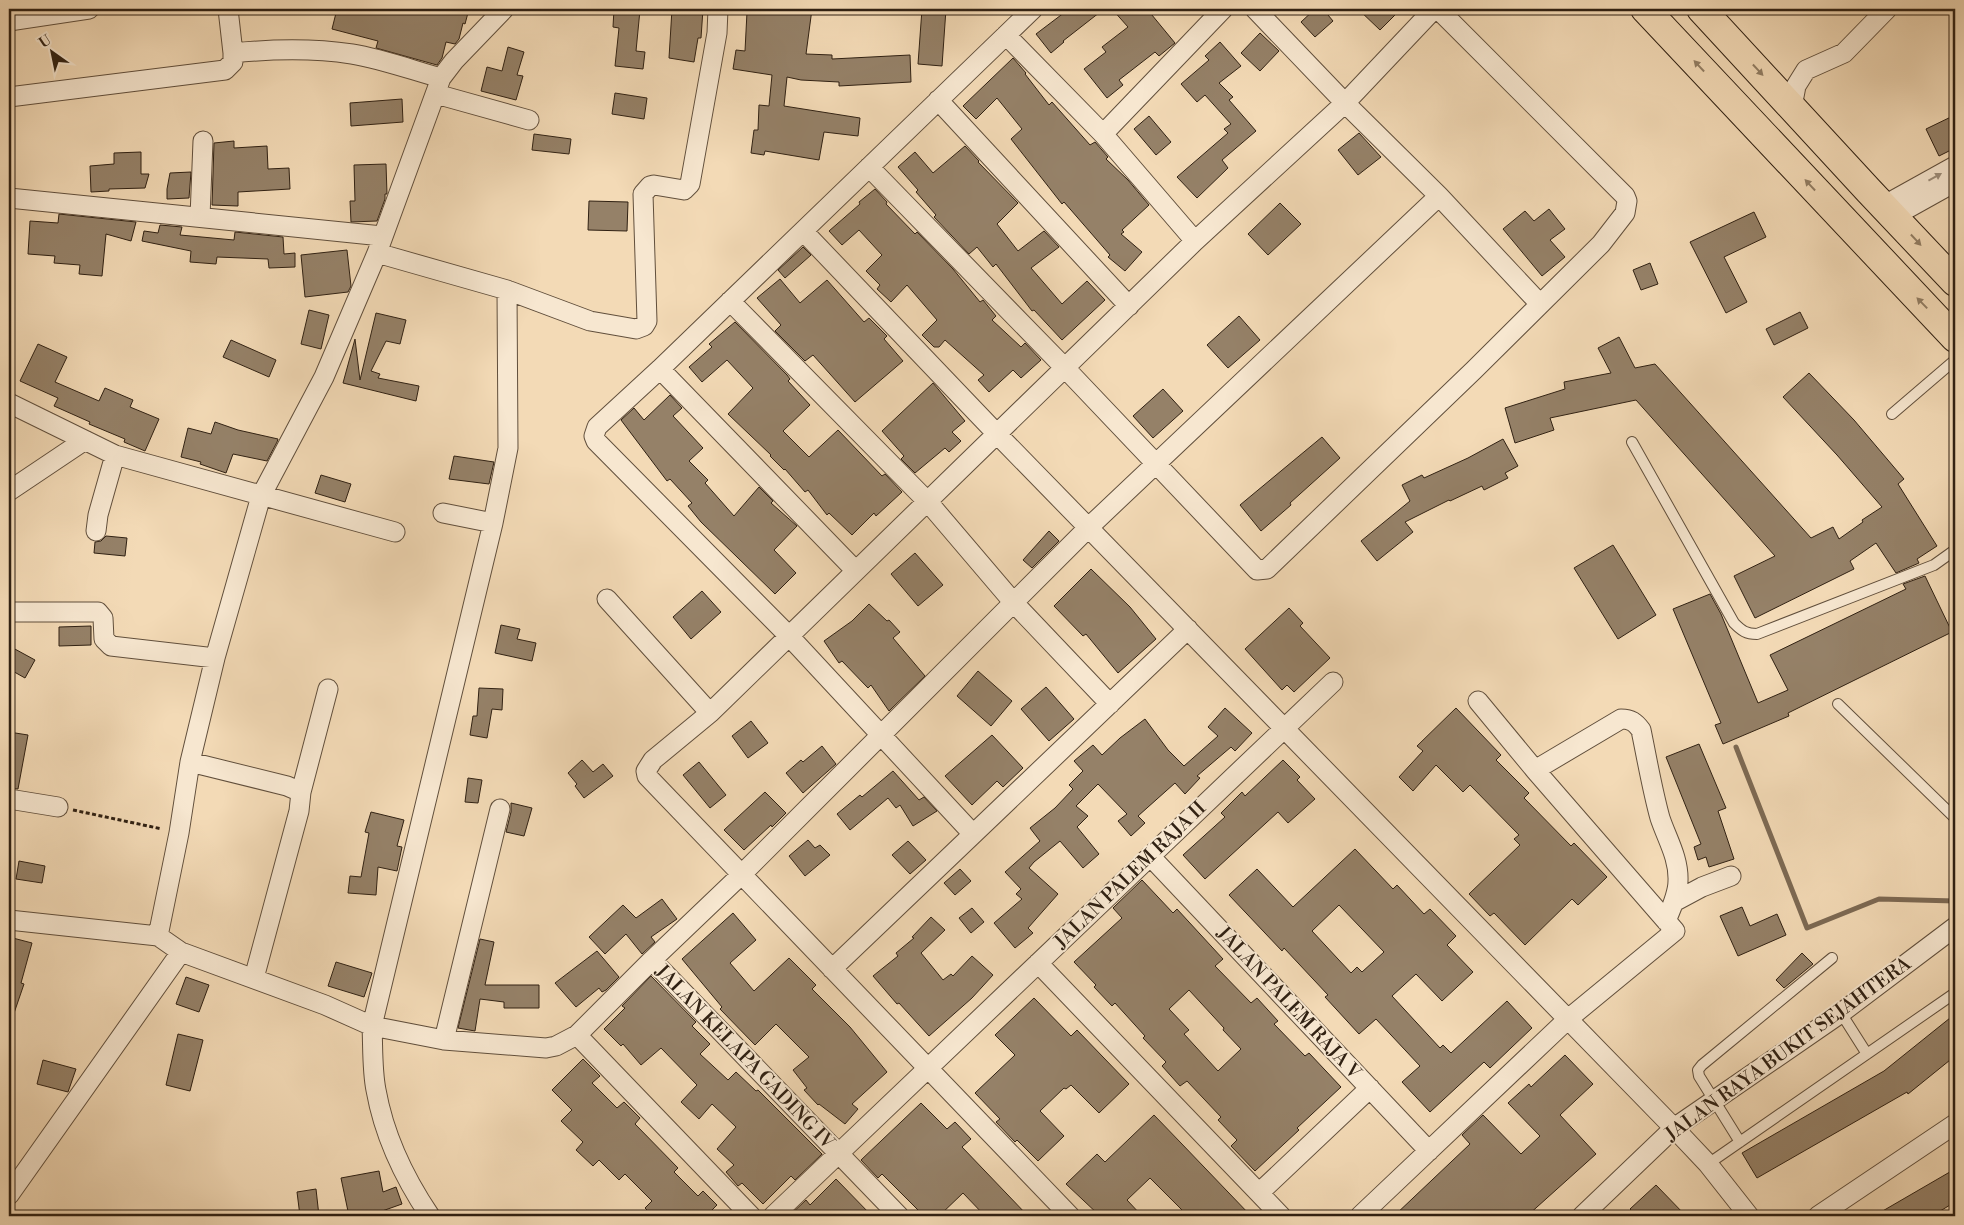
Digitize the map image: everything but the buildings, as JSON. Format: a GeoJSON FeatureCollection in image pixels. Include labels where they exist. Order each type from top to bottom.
{"type":"FeatureCollection","features":[{"type":"Feature","properties":{"kind":"highway"},"geometry":{"type":"LineString","coordinates":[[1645,9],[1955,338]]}},
{"type":"Feature","properties":{"kind":"highway"},"geometry":{"type":"LineString","coordinates":[[1701,9],[1955,282]]}},
{"type":"Feature","properties":{"kind":"highway"},"geometry":{"type":"LineString","coordinates":[[1838,214],[1882,204]]}},
{"type":"Feature","properties":{"kind":"street"},"geometry":{"type":"LineString","coordinates":[[9,21],[38,12],[89,9]]}},
{"type":"Feature","properties":{"kind":"street"},"geometry":{"type":"LineString","coordinates":[[9,97],[225,70],[232,62],[233,53],[228,9]]}},
{"type":"Feature","properties":{"kind":"street"},"geometry":{"type":"LineString","coordinates":[[158,936],[179,833],[190,762],[215,658],[260,496],[324,377],[380,244],[438,86],[454,61],[503,9]]}},
{"type":"Feature","properties":{"kind":"street"},"geometry":{"type":"LineString","coordinates":[[9,198],[200,217],[380,244],[590,321],[636,329],[644,326],[647,322],[643,194],[654,184],[684,190],[690,184],[717,33],[718,9]]}},
{"type":"Feature","properties":{"kind":"street"},"geometry":{"type":"LineString","coordinates":[[973,834],[789,636],[594,436],[597,428],[1033,9]]}},
{"type":"Feature","properties":{"kind":"street"},"geometry":{"type":"LineString","coordinates":[[1103,134],[1223,9]]}},
{"type":"Feature","properties":{"kind":"street"},"geometry":{"type":"LineString","coordinates":[[1255,9],[1345,103],[1439,196],[1540,304]]}},
{"type":"Feature","properties":{"kind":"street"},"geometry":{"type":"LineString","coordinates":[[869,167],[1065,368],[1256,570],[1267,569],[1474,370],[1601,244],[1625,214],[1628,201],[1436,9],[1345,103],[1195,241],[1129,306],[1065,368],[997,434],[928,502],[710,713],[653,760],[646,771],[647,776],[741,875],[1070,1216]]}},
{"type":"Feature","properties":{"kind":"street"},"geometry":{"type":"LineString","coordinates":[[1792,107],[1796,86],[1804,72],[1813,65],[1844,53],[1887,9]]}},
{"type":"Feature","properties":{"kind":"street"},"geometry":{"type":"LineString","coordinates":[[1006,35],[1103,134],[1195,241]]}},
{"type":"Feature","properties":{"kind":"street"},"geometry":{"type":"LineString","coordinates":[[233,53],[308,49],[354,54],[529,120]]}},
{"type":"Feature","properties":{"kind":"street"},"geometry":{"type":"LineString","coordinates":[[938,100],[1129,306]]}},
{"type":"Feature","properties":{"kind":"street"},"geometry":{"type":"LineString","coordinates":[[200,217],[203,141]]}},
{"type":"Feature","properties":{"kind":"street"},"geometry":{"type":"LineString","coordinates":[[1882,204],[1955,166]]}},
{"type":"Feature","properties":{"kind":"street"},"geometry":{"type":"LineString","coordinates":[[1882,204],[1955,182]]}},
{"type":"Feature","properties":{"kind":"street"},"geometry":{"type":"LineString","coordinates":[[9,920],[158,936],[181,952],[325,1004],[372,1026],[444,1040],[546,1048],[556,1046],[577,1034],[741,875],[1089,527],[1439,196]]}},
{"type":"Feature","properties":{"kind":"street"},"geometry":{"type":"LineString","coordinates":[[803,231],[997,434],[1674,1128],[1708,1164],[1749,1216]]}},
{"type":"Feature","properties":{"kind":"street"},"geometry":{"type":"LineString","coordinates":[[428,1216],[404,1173],[387,1133],[375,1090],[372,1026],[494,524],[508,448],[507,290]]}},
{"type":"Feature","properties":{"kind":"street"},"geometry":{"type":"LineString","coordinates":[[730,302],[928,502],[1014,603],[1110,704]]}},
{"type":"Feature","properties":{"kind":"street"},"geometry":{"type":"LineString","coordinates":[[660,369],[856,571]]}},
{"type":"Feature","properties":{"kind":"street"},"geometry":{"type":"LineString","coordinates":[[9,403],[116,455],[395,532]]}},
{"type":"Feature","properties":{"kind":"street"},"geometry":{"type":"LineString","coordinates":[[9,490],[85,440]]}},
{"type":"Feature","properties":{"kind":"street"},"geometry":{"type":"LineString","coordinates":[[96,531],[98,515],[116,455]]}},
{"type":"Feature","properties":{"kind":"street"},"geometry":{"type":"LineString","coordinates":[[443,513],[494,524]]}},
{"type":"Feature","properties":{"kind":"street"},"geometry":{"type":"LineString","coordinates":[[607,598],[710,713]]}},
{"type":"Feature","properties":{"kind":"street"},"geometry":{"type":"LineString","coordinates":[[9,612],[98,612],[104,618],[104,639],[111,646],[215,658]]}},
{"type":"Feature","properties":{"kind":"street"},"geometry":{"type":"LineString","coordinates":[[832,969],[1188,629]]}},
{"type":"Feature","properties":{"kind":"street","name":"JALAN PALEM RAJA II"},"geometry":{"type":"LineString","coordinates":[[773,1216],[1332,682]]}},
{"type":"Feature","properties":{"kind":"street"},"geometry":{"type":"LineString","coordinates":[[254,978],[299,811],[301,792],[328,689]]}},
{"type":"Feature","properties":{"kind":"street"},"geometry":{"type":"LineString","coordinates":[[1360,1216],[1568,1018],[1675,930],[1535,770],[1478,701]]}},
{"type":"Feature","properties":{"kind":"street"},"geometry":{"type":"LineString","coordinates":[[1535,770],[1621,719],[1629,719],[1636,723],[1641,730],[1660,818],[1676,862],[1678,883],[1674,902],[1666,921]]}},
{"type":"Feature","properties":{"kind":"street"},"geometry":{"type":"LineString","coordinates":[[190,762],[287,786],[301,792]]}},
{"type":"Feature","properties":{"kind":"street"},"geometry":{"type":"LineString","coordinates":[[9,799],[58,807]]}},
{"type":"Feature","properties":{"kind":"street"},"geometry":{"type":"LineString","coordinates":[[444,1040],[500,809]]}},
{"type":"Feature","properties":{"kind":"street","name":"JALAN PALEM RAJA V"},"geometry":{"type":"LineString","coordinates":[[1150,856],[1429,1151]]}},
{"type":"Feature","properties":{"kind":"street"},"geometry":{"type":"LineString","coordinates":[[1674,902],[1732,876]]}},
{"type":"Feature","properties":{"kind":"street","name":"JALAN RAYA BUKIT SEJAHTERA"},"geometry":{"type":"LineString","coordinates":[[1582,1216],[1674,1128],[1841,1013],[1955,926]]}},
{"type":"Feature","properties":{"kind":"street"},"geometry":{"type":"LineString","coordinates":[[9,1195],[181,952]]}},
{"type":"Feature","properties":{"kind":"street","name":"JALAN KELAPA GADING IV"},"geometry":{"type":"LineString","coordinates":[[652,960],[899,1216]]}},
{"type":"Feature","properties":{"kind":"street"},"geometry":{"type":"LineString","coordinates":[[1038,963],[1281,1216]]}},
{"type":"Feature","properties":{"kind":"street"},"geometry":{"type":"LineString","coordinates":[[577,1034],[751,1216]]}},
{"type":"Feature","properties":{"kind":"street"},"geometry":{"type":"LineString","coordinates":[[1259,1194],[1370,1088]]}},
{"type":"Feature","properties":{"kind":"street"},"geometry":{"type":"LineString","coordinates":[[1818,1216],[1955,1124]]}},
{"type":"Feature","properties":{"kind":"lane"},"geometry":{"type":"LineString","coordinates":[[1892,414],[1955,360]]}},
{"type":"Feature","properties":{"kind":"lane"},"geometry":{"type":"LineString","coordinates":[[1632,442],[1734,623],[1748,634],[1757,634],[1934,565],[1955,550]]}},
{"type":"Feature","properties":{"kind":"lane"},"geometry":{"type":"LineString","coordinates":[[1838,704],[1955,818]]}},
{"type":"Feature","properties":{"kind":"lane"},"geometry":{"type":"LineString","coordinates":[[1740,1142],[1698,1076],[1698,1070],[1832,958]]}},
{"type":"Feature","properties":{"kind":"lane"},"geometry":{"type":"LineString","coordinates":[[1708,1164],[1955,993]]}},
{"type":"Feature","properties":{"kind":"lane"},"geometry":{"type":"LineString","coordinates":[[1841,1013],[1867,1054]]}},
{"type":"Feature","properties":{"kind":"path"},"geometry":{"type":"LineString","coordinates":[[58,807],[179,833]]}},
{"type":"Feature","properties":{"kind":"waterway"},"geometry":{"type":"LineString","coordinates":[[1736,747],[1807,928],[1879,899],[1955,901]]}}]}
